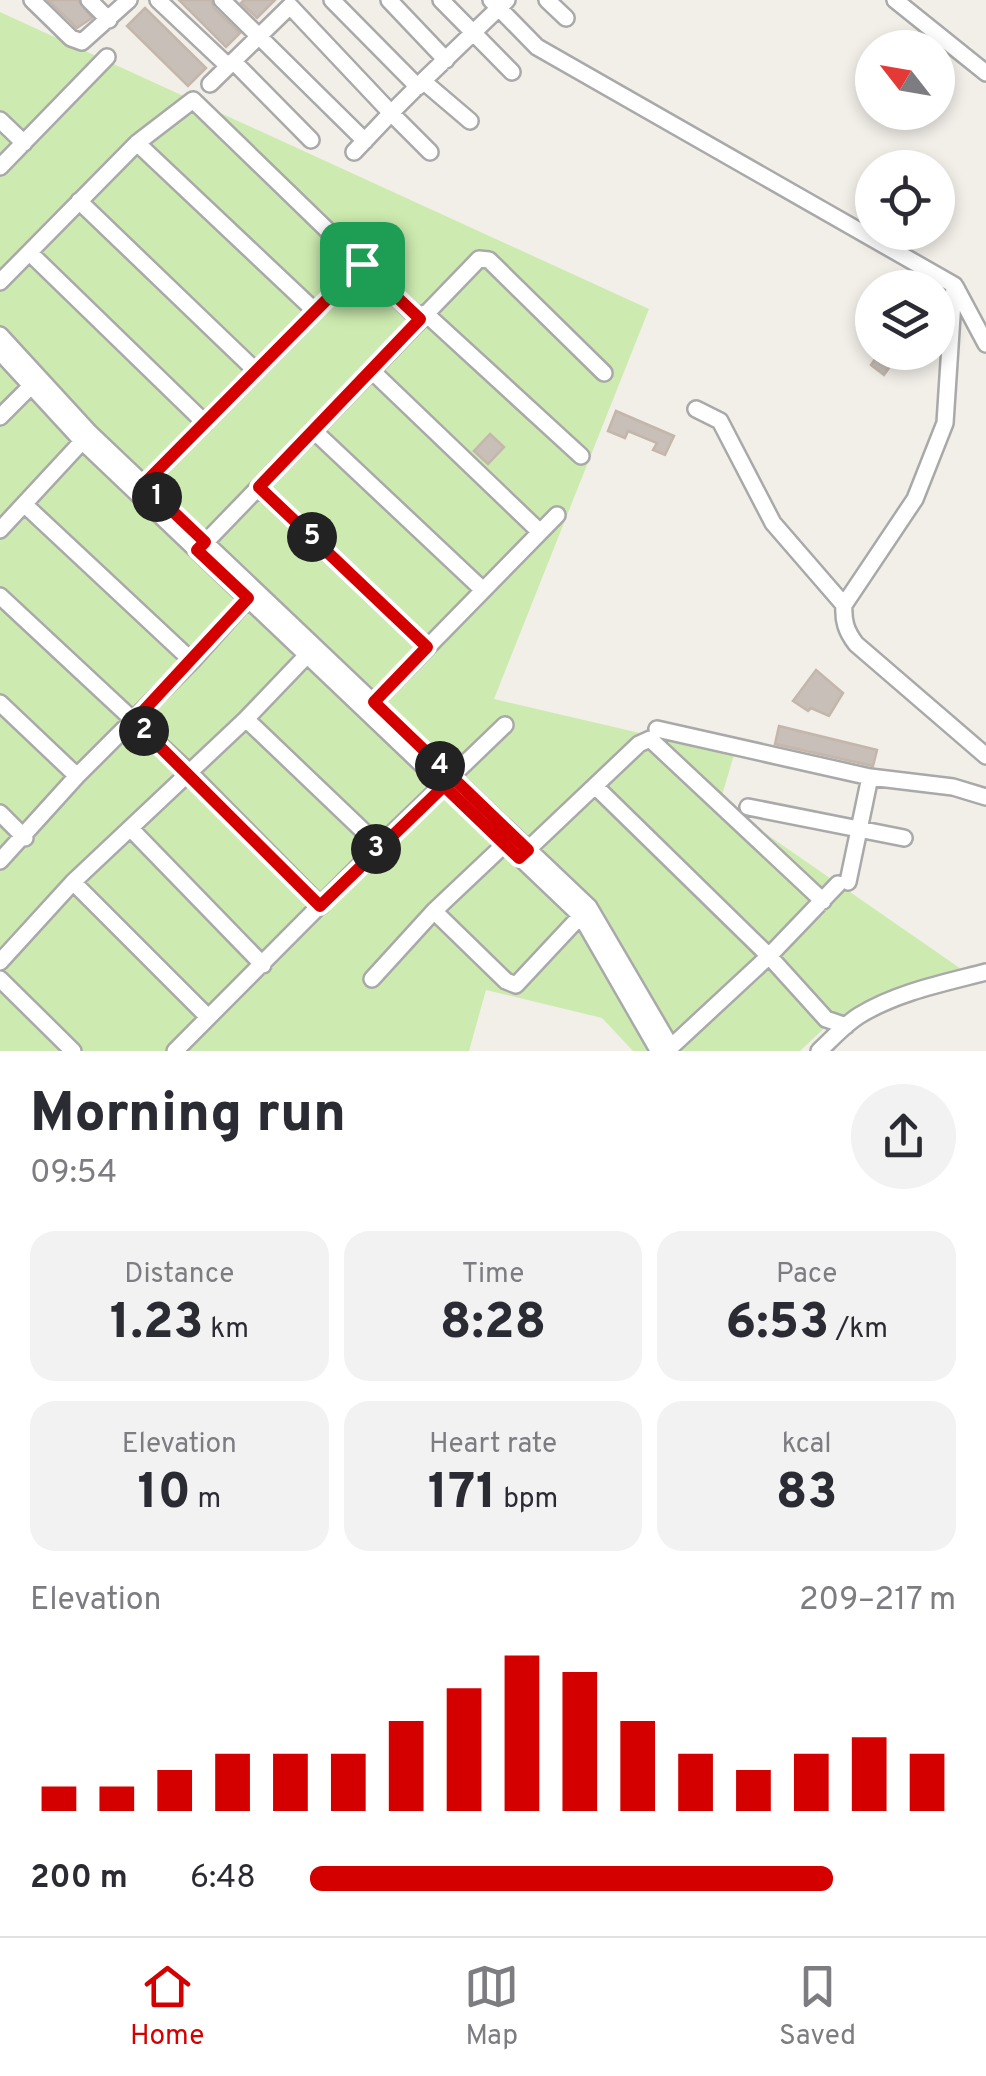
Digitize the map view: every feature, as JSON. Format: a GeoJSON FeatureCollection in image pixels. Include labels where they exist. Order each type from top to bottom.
{"type":"FeatureCollection","features":[{"type":"Feature","properties":{"kind":"street"},"geometry":{"type":"LineString","coordinates":[[32,0],[70,38],[82,42],[129,0]]}},
{"type":"Feature","properties":{"kind":"street"},"geometry":{"type":"LineString","coordinates":[[88,0],[109,20]]}},
{"type":"Feature","properties":{"kind":"street"},"geometry":{"type":"LineString","coordinates":[[158,0],[311,140]]}},
{"type":"Feature","properties":{"kind":"street"},"geometry":{"type":"LineString","coordinates":[[222,0],[359,147],[499,3],[537,47],[928,270]]}},
{"type":"Feature","properties":{"kind":"street"},"geometry":{"type":"LineString","coordinates":[[332,0],[421,84],[470,121]]}},
{"type":"Feature","properties":{"kind":"street"},"geometry":{"type":"LineString","coordinates":[[389,0],[446,60]]}},
{"type":"Feature","properties":{"kind":"street"},"geometry":{"type":"LineString","coordinates":[[441,0],[512,72]]}},
{"type":"Feature","properties":{"kind":"street"},"geometry":{"type":"LineString","coordinates":[[547,0],[566,18]]}},
{"type":"Feature","properties":{"kind":"street"},"geometry":{"type":"LineString","coordinates":[[210,84],[290,2],[430,152]]}},
{"type":"Feature","properties":{"kind":"street"},"geometry":{"type":"LineString","coordinates":[[905,3],[986,73]]}},
{"type":"Feature","properties":{"kind":"street"},"geometry":{"type":"LineString","coordinates":[[0,167],[107,56]]}},
{"type":"Feature","properties":{"kind":"street"},"geometry":{"type":"LineString","coordinates":[[0,282],[137,143],[193,100],[362,264],[581,456]]}},
{"type":"Feature","properties":{"kind":"street"},"geometry":{"type":"LineString","coordinates":[[0,120],[24,143]]}},
{"type":"Feature","properties":{"kind":"street"},"geometry":{"type":"LineString","coordinates":[[137,143],[315,311]]}},
{"type":"Feature","properties":{"kind":"street"},"geometry":{"type":"LineString","coordinates":[[78,202],[256,371]]}},
{"type":"Feature","properties":{"kind":"street"},"geometry":{"type":"LineString","coordinates":[[30,254],[205,423]]}},
{"type":"Feature","properties":{"kind":"street"},"geometry":{"type":"LineString","coordinates":[[201,546],[479,259],[489,260],[604,373]]}},
{"type":"Feature","properties":{"kind":"street"},"geometry":{"type":"LineString","coordinates":[[140,488],[362,264]]}},
{"type":"Feature","properties":{"kind":"street"},"geometry":{"type":"LineString","coordinates":[[955,287],[986,344]]}},
{"type":"Feature","properties":{"kind":"street"},"geometry":{"type":"LineString","coordinates":[[0,334],[36,382],[86,437],[585,911],[654,1046],[664,1051],[671,1047],[843,883],[870,777]]}},
{"type":"Feature","properties":{"kind":"street"},"geometry":{"type":"LineString","coordinates":[[0,352],[36,382]]}},
{"type":"Feature","properties":{"kind":"street"},"geometry":{"type":"LineString","coordinates":[[370,370],[540,532]]}},
{"type":"Feature","properties":{"kind":"street"},"geometry":{"type":"LineString","coordinates":[[844,605],[916,498],[940,436],[949,370]]}},
{"type":"Feature","properties":{"kind":"street"},"geometry":{"type":"LineString","coordinates":[[0,417],[36,382]]}},
{"type":"Feature","properties":{"kind":"street"},"geometry":{"type":"LineString","coordinates":[[696,409],[720,421],[773,523],[844,605],[847,633],[856,644],[986,756]]}},
{"type":"Feature","properties":{"kind":"street"},"geometry":{"type":"LineString","coordinates":[[313,430],[484,590]]}},
{"type":"Feature","properties":{"kind":"street"},"geometry":{"type":"LineString","coordinates":[[0,530],[86,437]]}},
{"type":"Feature","properties":{"kind":"street"},"geometry":{"type":"LineString","coordinates":[[259,487],[427,647]]}},
{"type":"Feature","properties":{"kind":"street"},"geometry":{"type":"LineString","coordinates":[[24,504],[192,661]]}},
{"type":"Feature","properties":{"kind":"street"},"geometry":{"type":"LineString","coordinates":[[369,707],[557,515]]}},
{"type":"Feature","properties":{"kind":"street"},"geometry":{"type":"LineString","coordinates":[[0,596],[189,772],[320,906]]}},
{"type":"Feature","properties":{"kind":"street"},"geometry":{"type":"LineString","coordinates":[[0,861],[77,776],[254,596]]}},
{"type":"Feature","properties":{"kind":"street"},"geometry":{"type":"LineString","coordinates":[[0,962],[73,882],[132,830],[311,652]]}},
{"type":"Feature","properties":{"kind":"street"},"geometry":{"type":"LineString","coordinates":[[0,702],[77,776]]}},
{"type":"Feature","properties":{"kind":"street"},"geometry":{"type":"LineString","coordinates":[[246,719],[379,846]]}},
{"type":"Feature","properties":{"kind":"street"},"geometry":{"type":"LineString","coordinates":[[176,1051],[505,724]]}},
{"type":"Feature","properties":{"kind":"street"},"geometry":{"type":"LineString","coordinates":[[657,729],[870,777],[953,787],[986,797]]}},
{"type":"Feature","properties":{"kind":"street"},"geometry":{"type":"LineString","coordinates":[[524,854],[639,744],[650,739],[823,901]]}},
{"type":"Feature","properties":{"kind":"street"},"geometry":{"type":"LineString","coordinates":[[449,782],[505,844],[524,854]]}},
{"type":"Feature","properties":{"kind":"street"},"geometry":{"type":"LineString","coordinates":[[595,786],[769,956],[826,1018],[846,1026]]}},
{"type":"Feature","properties":{"kind":"street"},"geometry":{"type":"LineString","coordinates":[[748,807],[904,838]]}},
{"type":"Feature","properties":{"kind":"street"},"geometry":{"type":"LineString","coordinates":[[0,813],[24,838]]}},
{"type":"Feature","properties":{"kind":"street"},"geometry":{"type":"LineString","coordinates":[[132,830],[263,965]]}},
{"type":"Feature","properties":{"kind":"street"},"geometry":{"type":"LineString","coordinates":[[372,978],[434,911],[505,844]]}},
{"type":"Feature","properties":{"kind":"street"},"geometry":{"type":"LineString","coordinates":[[73,882],[208,1017]]}},
{"type":"Feature","properties":{"kind":"street"},"geometry":{"type":"LineString","coordinates":[[434,911],[506,981],[516,985],[585,911]]}},
{"type":"Feature","properties":{"kind":"street"},"geometry":{"type":"LineString","coordinates":[[819,1051],[859,1016],[916,990],[986,972]]}},
{"type":"Feature","properties":{"kind":"street"},"geometry":{"type":"LineString","coordinates":[[0,979],[72,1051]]}},
{"type":"Feature","properties":{"kind":"green space"},"geometry":{"type":"Polygon","coordinates":[[[0,12],[649,309],[494,699],[734,755],[720,802],[964,971],[833,1020],[800,1051],[633,1051],[602,1018],[486,990],[469,1051],[0,1051],[0,12]]]}},
{"type":"Feature","properties":{"kind":"building"},"geometry":{"type":"Polygon","coordinates":[[[48,0],[78,0],[92,18],[77,28],[48,0]]]}},
{"type":"Feature","properties":{"kind":"building"},"geometry":{"type":"Polygon","coordinates":[[[179,0],[211,0],[214,8],[240,33],[226,47],[179,0]]]}},
{"type":"Feature","properties":{"kind":"building"},"geometry":{"type":"Polygon","coordinates":[[[275,0],[257,18],[241,3],[275,0]]]}},
{"type":"Feature","properties":{"kind":"building"},"geometry":{"type":"Polygon","coordinates":[[[145,8],[206,68],[188,86],[127,26],[145,8]]]}},
{"type":"Feature","properties":{"kind":"building"},"geometry":{"type":"Polygon","coordinates":[[[616,411],[674,436],[665,455],[653,450],[657,443],[628,431],[625,438],[608,431],[616,411]]]}},
{"type":"Feature","properties":{"kind":"building"},"geometry":{"type":"Polygon","coordinates":[[[490,434],[504,447],[488,464],[474,451],[490,434]]]}},
{"type":"Feature","properties":{"kind":"building"},"geometry":{"type":"Polygon","coordinates":[[[816,670],[843,693],[829,716],[811,708],[808,711],[793,701],[816,670]]]}},
{"type":"Feature","properties":{"kind":"building"},"geometry":{"type":"Polygon","coordinates":[[[779,726],[877,750],[873,766],[775,744],[779,726]]]}},
{"type":"Feature","properties":{"kind":"route"},"geometry":{"type":"LineString","coordinates":[[362,264],[420,319],[259,487],[427,647],[374,702],[528,850],[519,858],[444,786],[320,906],[134,721],[248,598],[197,550],[205,542],[144,484],[362,264]]}}]}
